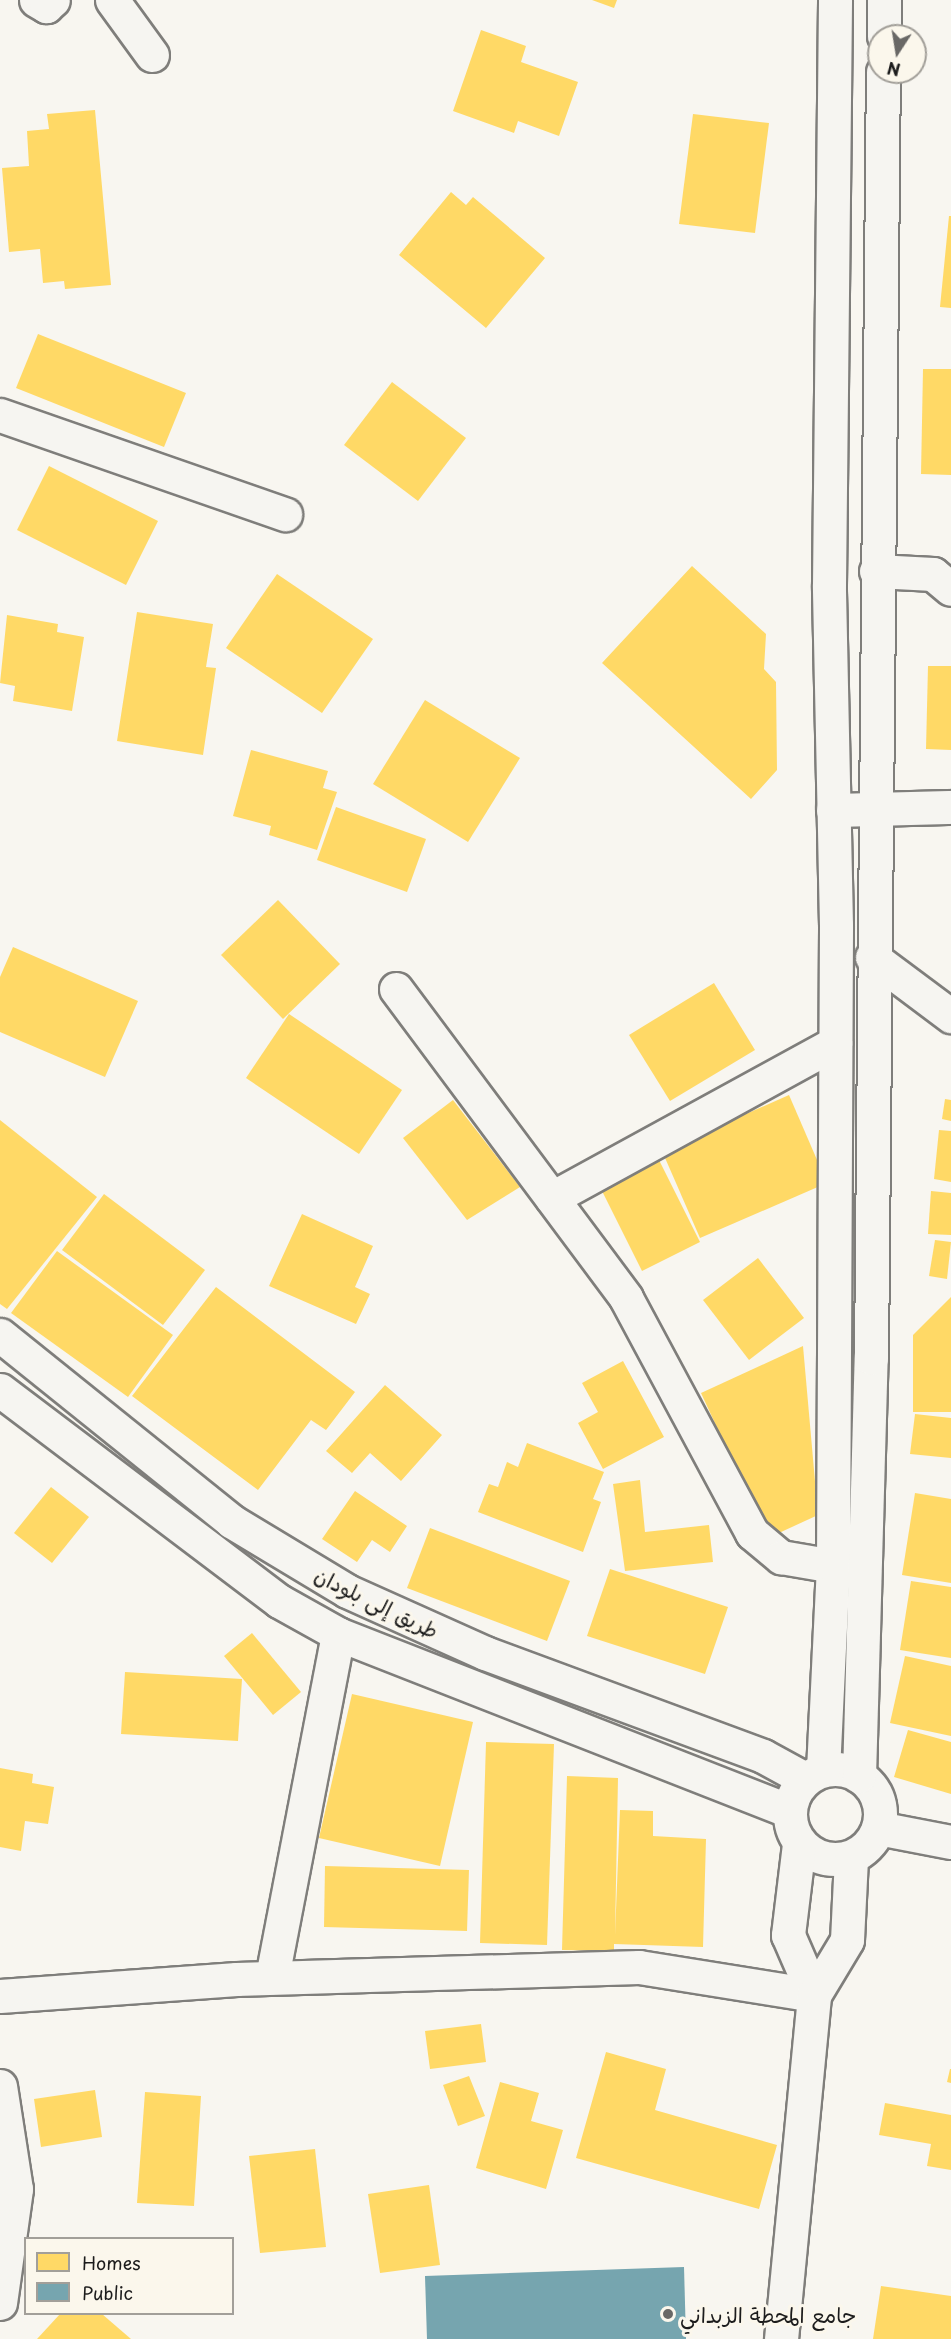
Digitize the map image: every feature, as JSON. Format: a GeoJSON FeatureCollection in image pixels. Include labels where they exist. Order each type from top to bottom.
{"type":"FeatureCollection","features":[{"type":"Feature","properties":{"kind":"main road"},"geometry":{"type":"LineString","coordinates":[[36,0],[46,6],[53,0]]}},
{"type":"Feature","properties":{"kind":"main road"},"geometry":{"type":"LineString","coordinates":[[112,0],[152,56]]}},
{"type":"Feature","properties":{"kind":"main road"},"geometry":{"type":"LineString","coordinates":[[789,1810],[814,1775],[833,1566],[835,1043],[829,585],[835,0]]}},
{"type":"Feature","properties":{"kind":"main road"},"geometry":{"type":"LineString","coordinates":[[884,0],[884,24]]}},
{"type":"Feature","properties":{"kind":"main road"},"geometry":{"type":"LineString","coordinates":[[781,2339],[814,1995],[847,1940],[851,1857],[878,1828],[879,1802],[860,1776],[871,1358],[872,957],[884,84]]}},
{"type":"Feature","properties":{"kind":"main road"},"geometry":{"type":"LineString","coordinates":[[0,415],[285,514]]}},
{"type":"Feature","properties":{"kind":"main road"},"geometry":{"type":"LineString","coordinates":[[876,571],[933,574],[951,589]]}},
{"type":"Feature","properties":{"kind":"main road"},"geometry":{"type":"LineString","coordinates":[[833,810],[951,807]]}},
{"type":"Feature","properties":{"kind":"main road"},"geometry":{"type":"LineString","coordinates":[[872,957],[951,1016]]}},
{"type":"Feature","properties":{"kind":"main road"},"geometry":{"type":"LineString","coordinates":[[396,989],[626,1298],[752,1533],[781,1557],[833,1566]]}},
{"type":"Feature","properties":{"kind":"main road"},"geometry":{"type":"LineString","coordinates":[[552,1198],[835,1043]]}},
{"type":"Feature","properties":{"kind":"main road","name":"طريق إلى بلودان"},"geometry":{"type":"LineString","coordinates":[[0,1335],[231,1521],[347,1591],[485,1653],[814,1775]]}},
{"type":"Feature","properties":{"kind":"main road"},"geometry":{"type":"LineString","coordinates":[[0,1390],[279,1601],[338,1634],[789,1810]]}},
{"type":"Feature","properties":{"kind":"main road"},"geometry":{"type":"LineString","coordinates":[[272,1977],[338,1634]]}},
{"type":"Feature","properties":{"kind":"main road"},"geometry":{"type":"LineString","coordinates":[[814,1775],[860,1776]]}},
{"type":"Feature","properties":{"kind":"main road"},"geometry":{"type":"LineString","coordinates":[[789,1810],[800,1844],[788,1935],[814,1995]]}},
{"type":"Feature","properties":{"kind":"main road"},"geometry":{"type":"LineString","coordinates":[[878,1828],[951,1842]]}},
{"type":"Feature","properties":{"kind":"main road"},"geometry":{"type":"LineString","coordinates":[[800,1844],[824,1859],[851,1857]]}},
{"type":"Feature","properties":{"kind":"main road"},"geometry":{"type":"LineString","coordinates":[[0,1996],[272,1977],[639,1966],[814,1995]]}},
{"type":"Feature","properties":{"kind":"main road"},"geometry":{"type":"LineString","coordinates":[[0,2086],[16,2189],[0,2303]]}},
{"type":"Feature","properties":{"kind":"building: Homes"},"geometry":{"type":"Polygon","coordinates":[[[592,0],[617,0],[614,8],[592,0]]]}},
{"type":"Feature","properties":{"kind":"building: Homes"},"geometry":{"type":"Polygon","coordinates":[[[481,30],[526,46],[521,62],[578,82],[559,136],[518,121],[514,133],[453,111],[481,30]]]}},
{"type":"Feature","properties":{"kind":"building: Homes"},"geometry":{"type":"Polygon","coordinates":[[[95,110],[111,285],[65,289],[64,281],[43,283],[40,249],[9,252],[2,168],[29,166],[27,131],[49,129],[47,114],[95,110]]]}},
{"type":"Feature","properties":{"kind":"building: Homes"},"geometry":{"type":"Polygon","coordinates":[[[693,114],[769,123],[755,233],[679,224],[693,114]]]}},
{"type":"Feature","properties":{"kind":"building: Homes"},"geometry":{"type":"Polygon","coordinates":[[[451,192],[466,205],[473,197],[545,258],[486,328],[399,255],[451,192]]]}},
{"type":"Feature","properties":{"kind":"building: Homes"},"geometry":{"type":"Polygon","coordinates":[[[949,216],[951,216],[951,308],[940,307],[949,216]]]}},
{"type":"Feature","properties":{"kind":"building: Homes"},"geometry":{"type":"Polygon","coordinates":[[[38,334],[186,393],[164,447],[16,388],[38,334]]]}},
{"type":"Feature","properties":{"kind":"building: Homes"},"geometry":{"type":"Polygon","coordinates":[[[923,369],[951,369],[951,475],[921,474],[923,369]]]}},
{"type":"Feature","properties":{"kind":"building: Homes"},"geometry":{"type":"Polygon","coordinates":[[[392,382],[466,438],[418,501],[344,445],[392,382]]]}},
{"type":"Feature","properties":{"kind":"building: Homes"},"geometry":{"type":"Polygon","coordinates":[[[49,466],[158,521],[126,585],[17,530],[49,466]]]}},
{"type":"Feature","properties":{"kind":"building: Homes"},"geometry":{"type":"Polygon","coordinates":[[[692,566],[766,634],[764,669],[776,682],[777,770],[751,799],[602,663],[692,566]]]}},
{"type":"Feature","properties":{"kind":"building: Homes"},"geometry":{"type":"Polygon","coordinates":[[[277,574],[373,639],[322,713],[226,648],[277,574]]]}},
{"type":"Feature","properties":{"kind":"building: Homes"},"geometry":{"type":"Polygon","coordinates":[[[137,612],[213,624],[206,667],[216,668],[203,755],[117,741],[137,612]]]}},
{"type":"Feature","properties":{"kind":"building: Homes"},"geometry":{"type":"Polygon","coordinates":[[[7,615],[58,624],[57,632],[84,637],[72,711],[13,701],[15,686],[0,683],[7,615]]]}},
{"type":"Feature","properties":{"kind":"building: Homes"},"geometry":{"type":"Polygon","coordinates":[[[928,666],[951,666],[951,750],[926,749],[928,666]]]}},
{"type":"Feature","properties":{"kind":"building: Homes"},"geometry":{"type":"Polygon","coordinates":[[[425,700],[520,758],[468,842],[373,784],[425,700]]]}},
{"type":"Feature","properties":{"kind":"building: Homes"},"geometry":{"type":"Polygon","coordinates":[[[251,750],[328,771],[323,788],[337,792],[317,850],[269,835],[271,826],[233,816],[251,750]]]}},
{"type":"Feature","properties":{"kind":"building: Homes"},"geometry":{"type":"Polygon","coordinates":[[[336,807],[426,839],[407,892],[317,860],[336,807]]]}},
{"type":"Feature","properties":{"kind":"building: Homes"},"geometry":{"type":"Polygon","coordinates":[[[278,900],[340,964],[283,1019],[221,955],[278,900]]]}},
{"type":"Feature","properties":{"kind":"building: Homes"},"geometry":{"type":"Polygon","coordinates":[[[13,947],[138,1001],[105,1077],[0,1032],[0,977],[13,947]]]}},
{"type":"Feature","properties":{"kind":"building: Homes"},"geometry":{"type":"Polygon","coordinates":[[[714,983],[755,1050],[670,1101],[629,1035],[714,983]]]}},
{"type":"Feature","properties":{"kind":"building: Homes"},"geometry":{"type":"Polygon","coordinates":[[[289,1014],[402,1090],[359,1154],[246,1078],[289,1014]]]}},
{"type":"Feature","properties":{"kind":"building: Homes"},"geometry":{"type":"Polygon","coordinates":[[[789,1095],[827,1183],[700,1238],[662,1151],[789,1095]]]}},
{"type":"Feature","properties":{"kind":"building: Homes"},"geometry":{"type":"Polygon","coordinates":[[[945,1099],[951,1100],[951,1121],[942,1119],[945,1099]]]}},
{"type":"Feature","properties":{"kind":"building: Homes"},"geometry":{"type":"Polygon","coordinates":[[[453,1100],[520,1187],[467,1220],[403,1138],[453,1100]]]}},
{"type":"Feature","properties":{"kind":"building: Homes"},"geometry":{"type":"Polygon","coordinates":[[[0,1120],[97,1197],[7,1309],[0,1304],[0,1120]]]}},
{"type":"Feature","properties":{"kind":"building: Homes"},"geometry":{"type":"Polygon","coordinates":[[[939,1130],[951,1131],[951,1182],[934,1179],[939,1130]]]}},
{"type":"Feature","properties":{"kind":"building: Homes"},"geometry":{"type":"Polygon","coordinates":[[[655,1152],[700,1242],[642,1271],[597,1181],[655,1152]]]}},
{"type":"Feature","properties":{"kind":"building: Homes"},"geometry":{"type":"Polygon","coordinates":[[[931,1191],[951,1193],[951,1235],[928,1234],[931,1191]]]}},
{"type":"Feature","properties":{"kind":"building: Homes"},"geometry":{"type":"Polygon","coordinates":[[[104,1194],[205,1270],[163,1325],[62,1250],[104,1194]]]}},
{"type":"Feature","properties":{"kind":"building: Homes"},"geometry":{"type":"Polygon","coordinates":[[[302,1214],[373,1246],[355,1287],[370,1294],[356,1324],[269,1286],[302,1214]]]}},
{"type":"Feature","properties":{"kind":"building: Homes"},"geometry":{"type":"Polygon","coordinates":[[[935,1240],[951,1242],[947,1279],[929,1276],[935,1240]]]}},
{"type":"Feature","properties":{"kind":"building: Homes"},"geometry":{"type":"Polygon","coordinates":[[[57,1251],[173,1335],[128,1397],[11,1313],[57,1251]]]}},
{"type":"Feature","properties":{"kind":"building: Homes"},"geometry":{"type":"Polygon","coordinates":[[[758,1258],[804,1318],[749,1360],[703,1300],[758,1258]]]}},
{"type":"Feature","properties":{"kind":"building: Homes"},"geometry":{"type":"Polygon","coordinates":[[[216,1287],[355,1392],[326,1430],[311,1420],[258,1490],[132,1396],[216,1287]]]}},
{"type":"Feature","properties":{"kind":"building: Homes"},"geometry":{"type":"Polygon","coordinates":[[[951,1297],[951,1412],[913,1412],[913,1335],[951,1297]]]}},
{"type":"Feature","properties":{"kind":"building: Homes"},"geometry":{"type":"Polygon","coordinates":[[[803,1346],[818,1515],[768,1538],[701,1393],[803,1346]]]}},
{"type":"Feature","properties":{"kind":"building: Homes"},"geometry":{"type":"Polygon","coordinates":[[[623,1361],[664,1437],[603,1469],[578,1423],[598,1412],[582,1383],[623,1361]]]}},
{"type":"Feature","properties":{"kind":"building: Homes"},"geometry":{"type":"Polygon","coordinates":[[[385,1385],[442,1435],[401,1481],[370,1453],[352,1473],[326,1451],[385,1385]]]}},
{"type":"Feature","properties":{"kind":"building: Homes"},"geometry":{"type":"Polygon","coordinates":[[[915,1414],[951,1418],[951,1458],[910,1454],[915,1414]]]}},
{"type":"Feature","properties":{"kind":"building: Homes"},"geometry":{"type":"Polygon","coordinates":[[[527,1443],[604,1472],[593,1499],[601,1502],[583,1552],[478,1512],[489,1484],[498,1487],[507,1462],[518,1467],[527,1443]]]}},
{"type":"Feature","properties":{"kind":"building: Homes"},"geometry":{"type":"Polygon","coordinates":[[[640,1480],[645,1532],[709,1525],[713,1562],[625,1571],[613,1484],[640,1480]]]}},
{"type":"Feature","properties":{"kind":"building: Homes"},"geometry":{"type":"Polygon","coordinates":[[[51,1487],[89,1517],[52,1563],[14,1533],[51,1487]]]}},
{"type":"Feature","properties":{"kind":"building: Homes"},"geometry":{"type":"Polygon","coordinates":[[[355,1491],[407,1526],[390,1552],[372,1540],[357,1562],[322,1539],[355,1491]]]}},
{"type":"Feature","properties":{"kind":"building: Homes"},"geometry":{"type":"Polygon","coordinates":[[[915,1493],[951,1499],[951,1583],[902,1575],[915,1493]]]}},
{"type":"Feature","properties":{"kind":"building: Homes"},"geometry":{"type":"Polygon","coordinates":[[[430,1528],[570,1581],[547,1641],[407,1588],[430,1528]]]}},
{"type":"Feature","properties":{"kind":"building: Homes"},"geometry":{"type":"Polygon","coordinates":[[[610,1569],[728,1607],[705,1674],[587,1636],[610,1569]]]}},
{"type":"Feature","properties":{"kind":"building: Homes"},"geometry":{"type":"Polygon","coordinates":[[[911,1581],[951,1587],[951,1658],[900,1650],[911,1581]]]}},
{"type":"Feature","properties":{"kind":"building: Homes"},"geometry":{"type":"Polygon","coordinates":[[[252,1633],[301,1692],[273,1715],[224,1656],[252,1633]]]}},
{"type":"Feature","properties":{"kind":"building: Homes"},"geometry":{"type":"Polygon","coordinates":[[[905,1656],[951,1666],[951,1736],[890,1723],[905,1656]]]}},
{"type":"Feature","properties":{"kind":"building: Homes"},"geometry":{"type":"Polygon","coordinates":[[[125,1672],[242,1679],[238,1741],[121,1734],[125,1672]]]}},
{"type":"Feature","properties":{"kind":"building: Homes"},"geometry":{"type":"Polygon","coordinates":[[[352,1694],[473,1722],[440,1866],[319,1838],[352,1694]]]}},
{"type":"Feature","properties":{"kind":"building: Homes"},"geometry":{"type":"Polygon","coordinates":[[[908,1730],[951,1742],[951,1794],[894,1777],[908,1730]]]}},
{"type":"Feature","properties":{"kind":"building: Homes"},"geometry":{"type":"Polygon","coordinates":[[[486,1742],[554,1744],[547,1945],[480,1943],[486,1742]]]}},
{"type":"Feature","properties":{"kind":"building: Homes"},"geometry":{"type":"Polygon","coordinates":[[[0,1768],[33,1774],[32,1783],[54,1787],[48,1824],[25,1821],[21,1851],[0,1847],[0,1768]]]}},
{"type":"Feature","properties":{"kind":"building: Homes"},"geometry":{"type":"Polygon","coordinates":[[[567,1776],[618,1778],[615,1935],[620,1810],[653,1811],[653,1836],[706,1839],[703,1947],[614,1944],[614,1951],[562,1950],[567,1776]]]}},
{"type":"Feature","properties":{"kind":"building: Homes"},"geometry":{"type":"Polygon","coordinates":[[[325,1866],[469,1870],[467,1931],[324,1927],[325,1866]]]}},
{"type":"Feature","properties":{"kind":"building: Homes"},"geometry":{"type":"Polygon","coordinates":[[[481,2024],[486,2062],[430,2069],[425,2031],[481,2024]]]}},
{"type":"Feature","properties":{"kind":"building: Homes"},"geometry":{"type":"Polygon","coordinates":[[[606,2052],[666,2069],[655,2110],[777,2145],[759,2209],[576,2158],[606,2052]]]}},
{"type":"Feature","properties":{"kind":"building: Homes"},"geometry":{"type":"Polygon","coordinates":[[[951,2069],[951,2083],[947,2082],[951,2069]]]}},
{"type":"Feature","properties":{"kind":"building: Homes"},"geometry":{"type":"Polygon","coordinates":[[[469,2076],[485,2116],[458,2126],[443,2085],[469,2076]]]}},
{"type":"Feature","properties":{"kind":"building: Homes"},"geometry":{"type":"Polygon","coordinates":[[[500,2082],[539,2093],[531,2121],[563,2130],[546,2189],[476,2168],[500,2082]]]}},
{"type":"Feature","properties":{"kind":"building: Homes"},"geometry":{"type":"Polygon","coordinates":[[[95,2090],[102,2137],[41,2147],[34,2099],[95,2090]]]}},
{"type":"Feature","properties":{"kind":"building: Homes"},"geometry":{"type":"Polygon","coordinates":[[[145,2092],[201,2096],[194,2206],[137,2203],[145,2092]]]}},
{"type":"Feature","properties":{"kind":"building: Homes"},"geometry":{"type":"Polygon","coordinates":[[[885,2103],[951,2115],[951,2170],[927,2166],[931,2144],[879,2135],[885,2103]]]}},
{"type":"Feature","properties":{"kind":"building: Homes"},"geometry":{"type":"Polygon","coordinates":[[[315,2149],[326,2247],[260,2253],[249,2156],[315,2149]]]}},
{"type":"Feature","properties":{"kind":"building: Homes"},"geometry":{"type":"Polygon","coordinates":[[[429,2185],[440,2265],[380,2273],[368,2194],[429,2185]]]}},
{"type":"Feature","properties":{"kind":"building: Homes"},"geometry":{"type":"Polygon","coordinates":[[[881,2286],[951,2296],[951,2339],[873,2339],[881,2286]]]}},
{"type":"Feature","properties":{"kind":"building: Homes"},"geometry":{"type":"Polygon","coordinates":[[[59,2315],[103,2315],[131,2339],[37,2339],[59,2315]]]}},
{"type":"Feature","properties":{"kind":"building: Public"},"geometry":{"type":"Polygon","coordinates":[[[684,2267],[686,2339],[427,2339],[425,2276],[684,2267]]]}},
{"type":"Feature","properties":{"kind":"place","name":"جامع المحطة الزبداني"},"geometry":{"type":"Point","coordinates":[668,2314]}}]}
